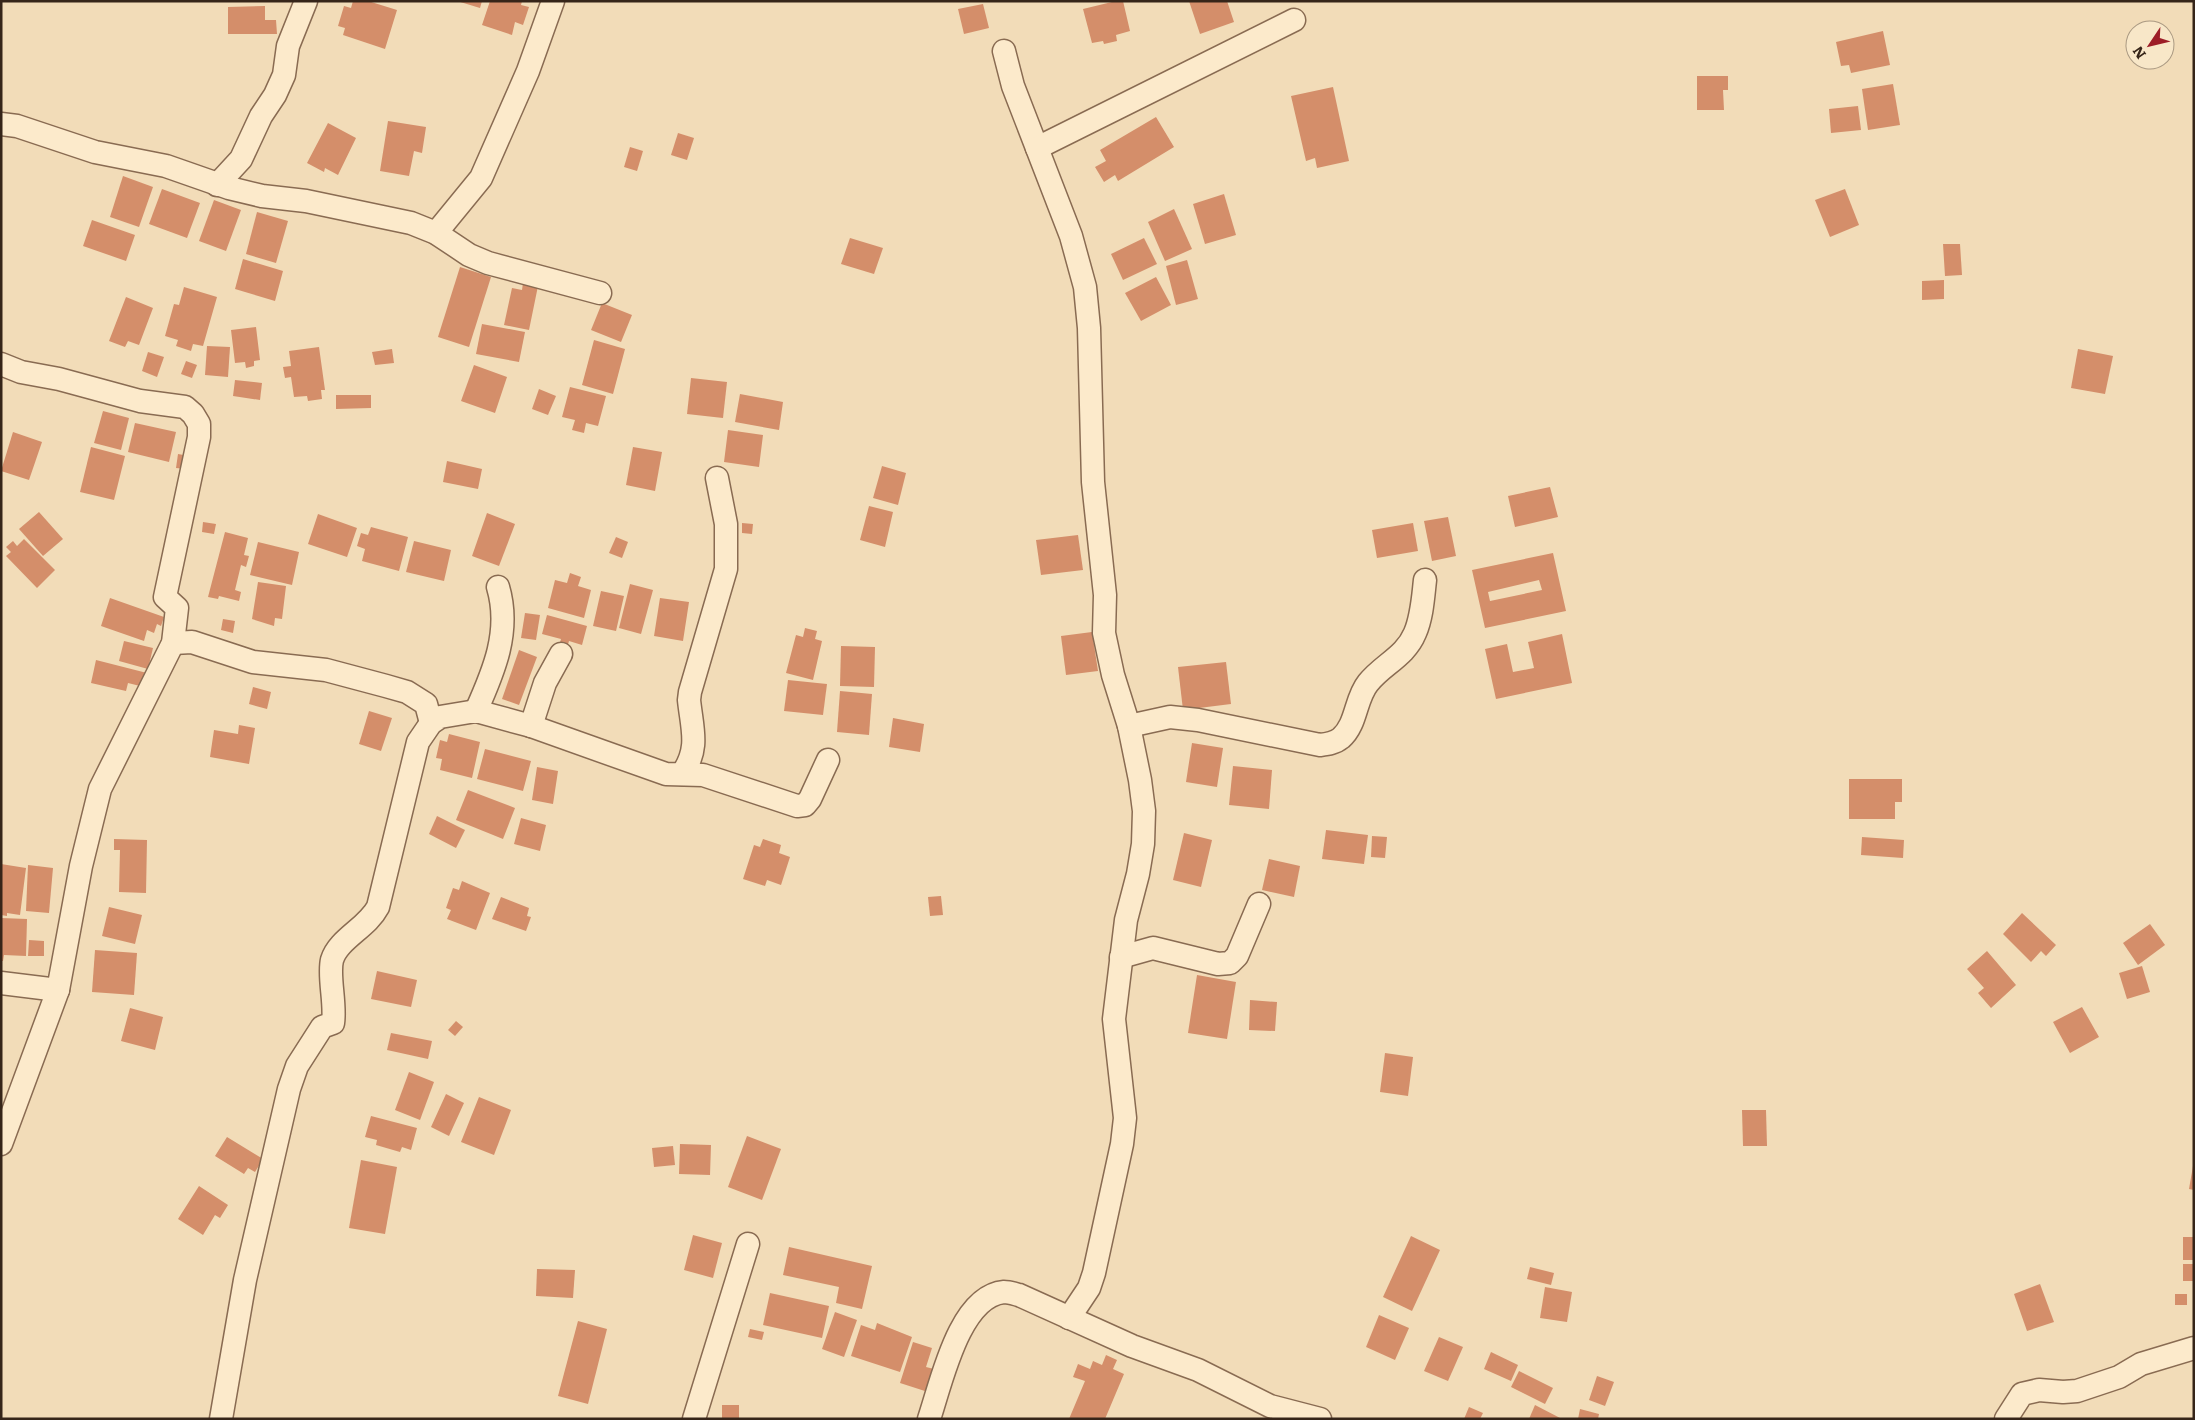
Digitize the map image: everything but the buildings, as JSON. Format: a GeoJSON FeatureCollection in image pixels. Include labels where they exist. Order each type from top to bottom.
{"type":"FeatureCollection","features":[{"type":"Feature","properties":{"kind":"street"},"geometry":{"type":"LineString","coordinates":[[217,185],[240,159],[261,116],[275,95],[284,75],[288,46],[306,1]]}},
{"type":"Feature","properties":{"kind":"street"},"geometry":{"type":"LineString","coordinates":[[436,233],[471,193],[485,171],[528,71],[553,1]]}},
{"type":"Feature","properties":{"kind":"street"},"geometry":{"type":"LineString","coordinates":[[1037,148],[1294,20]]}},
{"type":"Feature","properties":{"kind":"street"},"geometry":{"type":"LineString","coordinates":[[1004,51],[1014,86],[1071,236],[1085,287],[1089,328],[1093,482],[1105,595],[1104,633],[1113,675],[1129,726],[1144,811],[1138,874],[1126,920],[1114,1019],[1125,1118],[1122,1144],[1094,1273],[1084,1297],[1069,1318]]}},
{"type":"Feature","properties":{"kind":"street"},"geometry":{"type":"LineString","coordinates":[[1,124],[17,126],[95,152],[166,166],[217,185],[262,196],[306,201],[411,223],[436,233],[469,255],[488,263],[600,293]]}},
{"type":"Feature","properties":{"kind":"street"},"geometry":{"type":"LineString","coordinates":[[1,364],[21,372],[59,379],[140,401],[185,407],[193,414],[199,424],[199,437],[165,597],[177,608],[173,643],[100,789],[81,866],[58,990],[1,1144]]}},
{"type":"Feature","properties":{"kind":"street"},"geometry":{"type":"LineString","coordinates":[[682,774],[691,762],[694,751],[689,700],[690,692],[726,569],[726,524],[716,478]]}},
{"type":"Feature","properties":{"kind":"street"},"geometry":{"type":"LineString","coordinates":[[1129,726],[1170,717],[1198,720],[1320,745],[1331,744],[1341,738],[1348,730],[1360,695],[1367,683],[1398,658],[1415,634],[1420,617],[1425,580]]}},
{"type":"Feature","properties":{"kind":"street"},"geometry":{"type":"LineString","coordinates":[[476,712],[493,674],[502,638],[504,606],[498,587]]}},
{"type":"Feature","properties":{"kind":"street"},"geometry":{"type":"LineString","coordinates":[[173,643],[192,642],[253,662],[326,670],[400,690],[426,704],[431,723]]}},
{"type":"Feature","properties":{"kind":"street"},"geometry":{"type":"LineString","coordinates":[[531,726],[545,683],[561,654]]}},
{"type":"Feature","properties":{"kind":"street"},"geometry":{"type":"LineString","coordinates":[[221,1419],[244,1280],[292,1077],[322,1027],[333,1023],[332,962],[342,945],[365,925],[378,907],[418,742],[431,723],[440,717],[476,712],[531,726],[666,774],[703,775],[797,806],[805,805],[810,799],[828,760]]}},
{"type":"Feature","properties":{"kind":"street"},"geometry":{"type":"LineString","coordinates":[[1121,957],[1153,948],[1218,964],[1230,963],[1237,956],[1259,904]]}},
{"type":"Feature","properties":{"kind":"street"},"geometry":{"type":"LineString","coordinates":[[1,983],[58,990]]}},
{"type":"Feature","properties":{"kind":"street"},"geometry":{"type":"LineString","coordinates":[[694,1419],[748,1244]]}},
{"type":"Feature","properties":{"kind":"street"},"geometry":{"type":"LineString","coordinates":[[929,1419],[957,1337],[978,1304],[991,1296],[1005,1292],[1019,1295],[1132,1346],[1198,1370],[1270,1406],[1320,1419]]}},
{"type":"Feature","properties":{"kind":"street"},"geometry":{"type":"LineString","coordinates":[[2006,1419],[2022,1394],[2040,1390],[2077,1391],[2119,1377],[2141,1364],[2194,1348]]}}]}
